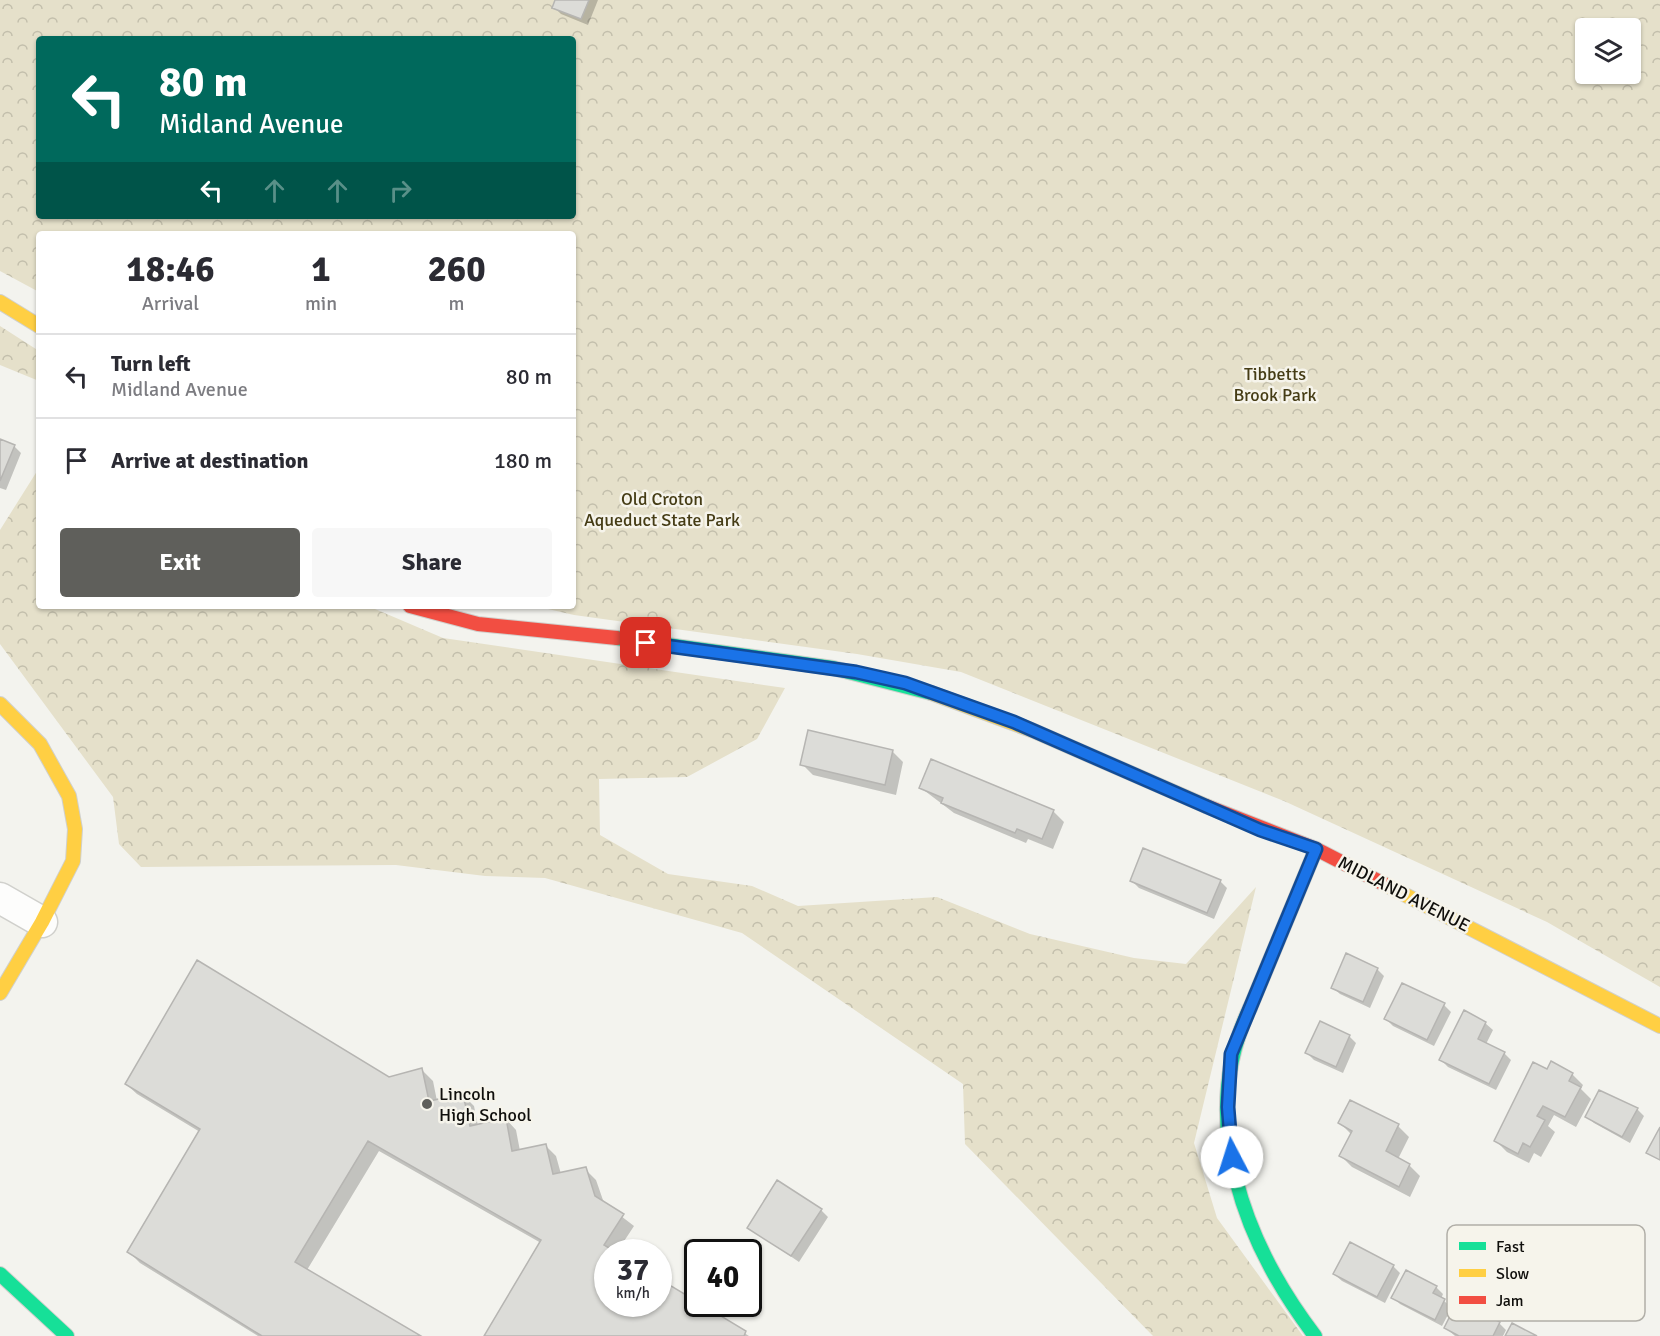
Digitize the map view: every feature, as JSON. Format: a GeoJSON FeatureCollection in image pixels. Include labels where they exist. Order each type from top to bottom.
{"type":"FeatureCollection","features":[{"type":"Feature","properties":{"kind":"street"},"geometry":{"type":"LineString","coordinates":[[0,302],[36,324]]}},
{"type":"Feature","properties":{"kind":"street","name":"MIDLAND AVENUE"},"geometry":{"type":"LineString","coordinates":[[420,609],[458,620],[507,628],[600,636],[844,670],[905,683],[1014,722],[1260,830],[1316,849],[1660,1026]]}},
{"type":"Feature","properties":{"kind":"street"},"geometry":{"type":"LineString","coordinates":[[0,704],[40,744],[69,796],[75,829],[73,861],[42,922],[0,993]]}},
{"type":"Feature","properties":{"kind":"street"},"geometry":{"type":"LineString","coordinates":[[1315,1336],[1293,1309],[1258,1247],[1236,1177],[1228,1107],[1231,1054],[1316,849]]}},
{"type":"Feature","properties":{"kind":"street"},"geometry":{"type":"LineString","coordinates":[[0,898],[42,922]]}},
{"type":"Feature","properties":{"kind":"street"},"geometry":{"type":"LineString","coordinates":[[0,1274],[67,1336]]}},
{"type":"Feature","properties":{"kind":"green space","name":"Tibbetts Brook Park"},"geometry":{"type":"Polygon","coordinates":[[[0,0],[1660,0],[1660,987],[1547,922],[1284,801],[961,672],[857,654],[574,615],[548,609],[576,609],[576,231],[36,231],[36,290],[0,271],[0,0]]]}},
{"type":"Feature","properties":{"kind":"green space"},"geometry":{"type":"Polygon","coordinates":[[[0,326],[36,349],[36,380],[0,365],[0,326]]]}},
{"type":"Feature","properties":{"kind":"green space"},"geometry":{"type":"Polygon","coordinates":[[[36,473],[36,609],[375,609],[443,638],[785,688],[757,739],[687,777],[599,779],[600,835],[668,874],[752,886],[798,906],[937,897],[1030,934],[1134,958],[1186,964],[1256,887],[1194,1143],[1217,1218],[1303,1336],[1153,1336],[965,1144],[963,1084],[742,933],[545,878],[485,876],[396,865],[141,867],[119,844],[113,797],[0,644],[0,530],[36,473]]]}},
{"type":"Feature","properties":{"kind":"building"},"geometry":{"type":"Polygon","coordinates":[[[555,0],[589,0],[581,19],[552,8],[555,0]]]}},
{"type":"Feature","properties":{"kind":"building"},"geometry":{"type":"Polygon","coordinates":[[[0,439],[15,445],[0,481],[0,439]]]}},
{"type":"Feature","properties":{"kind":"building"},"geometry":{"type":"Polygon","coordinates":[[[808,730],[893,750],[885,785],[800,765],[808,730]]]}},
{"type":"Feature","properties":{"kind":"building"},"geometry":{"type":"Polygon","coordinates":[[[931,759],[1054,810],[1042,839],[1017,829],[1015,833],[941,803],[943,798],[919,788],[931,759]]]}},
{"type":"Feature","properties":{"kind":"building"},"geometry":{"type":"Polygon","coordinates":[[[1143,848],[1221,880],[1207,913],[1130,881],[1143,848]]]}},
{"type":"Feature","properties":{"kind":"building"},"geometry":{"type":"Polygon","coordinates":[[[1346,953],[1378,968],[1363,1002],[1331,988],[1346,953]]]}},
{"type":"Feature","properties":{"kind":"building","name":"Lincoln High School"},"geometry":{"type":"Polygon","coordinates":[[[197,960],[389,1077],[422,1068],[429,1101],[463,1094],[470,1126],[506,1118],[512,1151],[546,1144],[553,1174],[586,1167],[595,1196],[624,1214],[608,1239],[594,1239],[594,1317],[672,1317],[672,1286],[684,1294],[684,1317],[723,1317],[746,1331],[744,1336],[484,1336],[541,1240],[368,1141],[295,1262],[421,1336],[262,1336],[127,1252],[200,1129],[125,1084],[197,960]]]}},
{"type":"Feature","properties":{"kind":"building"},"geometry":{"type":"Polygon","coordinates":[[[1402,983],[1445,1003],[1427,1040],[1384,1019],[1402,983]]]}},
{"type":"Feature","properties":{"kind":"building"},"geometry":{"type":"Polygon","coordinates":[[[1464,1010],[1486,1022],[1478,1039],[1505,1052],[1489,1084],[1439,1060],[1464,1010]]]}},
{"type":"Feature","properties":{"kind":"building"},"geometry":{"type":"Polygon","coordinates":[[[1320,1021],[1350,1035],[1336,1067],[1305,1053],[1320,1021]]]}},
{"type":"Feature","properties":{"kind":"building"},"geometry":{"type":"Polygon","coordinates":[[[1551,1061],[1573,1073],[1569,1081],[1581,1087],[1565,1117],[1543,1106],[1537,1116],[1545,1120],[1530,1147],[1523,1143],[1518,1154],[1494,1141],[1533,1062],[1547,1069],[1551,1061]]]}},
{"type":"Feature","properties":{"kind":"building"},"geometry":{"type":"Polygon","coordinates":[[[1599,1090],[1638,1108],[1622,1137],[1585,1117],[1599,1090]]]}},
{"type":"Feature","properties":{"kind":"building"},"geometry":{"type":"Polygon","coordinates":[[[1350,1100],[1399,1124],[1386,1151],[1410,1164],[1399,1187],[1339,1156],[1352,1131],[1338,1123],[1350,1100]]]}},
{"type":"Feature","properties":{"kind":"building"},"geometry":{"type":"Polygon","coordinates":[[[1660,1127],[1660,1160],[1646,1153],[1660,1127]]]}},
{"type":"Feature","properties":{"kind":"building"},"geometry":{"type":"Polygon","coordinates":[[[777,1180],[822,1209],[791,1256],[747,1228],[777,1180]]]}},
{"type":"Feature","properties":{"kind":"building"},"geometry":{"type":"Polygon","coordinates":[[[1350,1242],[1394,1265],[1377,1297],[1333,1274],[1350,1242]]]}},
{"type":"Feature","properties":{"kind":"building"},"geometry":{"type":"Polygon","coordinates":[[[1406,1270],[1437,1286],[1433,1293],[1445,1299],[1435,1320],[1391,1298],[1406,1270]]]}},
{"type":"Feature","properties":{"kind":"building"},"geometry":{"type":"Polygon","coordinates":[[[1448,1321],[1500,1322],[1493,1336],[1459,1336],[1444,1328],[1448,1321]]]}},
{"type":"Feature","properties":{"kind":"building"},"geometry":{"type":"Polygon","coordinates":[[[1512,1323],[1537,1336],[1505,1336],[1512,1323]]]}},
{"type":"Feature","properties":{"kind":"traffic: fast"},"geometry":{"type":"LineString","coordinates":[[617,638],[833,668],[931,693]]}},
{"type":"Feature","properties":{"kind":"traffic: fast"},"geometry":{"type":"LineString","coordinates":[[1250,1008],[1234,1050],[1228,1094],[1228,1137],[1236,1180],[1249,1221],[1268,1262],[1290,1300],[1315,1336]]}},
{"type":"Feature","properties":{"kind":"traffic: fast"},"geometry":{"type":"LineString","coordinates":[[0,1274],[67,1336]]}},
{"type":"Feature","properties":{"kind":"traffic: slow"},"geometry":{"type":"LineString","coordinates":[[0,302],[36,324]]}},
{"type":"Feature","properties":{"kind":"traffic: slow"},"geometry":{"type":"LineString","coordinates":[[931,693],[1034,731],[1206,806]]}},
{"type":"Feature","properties":{"kind":"traffic: slow"},"geometry":{"type":"LineString","coordinates":[[0,704],[40,744],[69,796],[75,829],[73,861],[42,922],[0,993]]}},
{"type":"Feature","properties":{"kind":"traffic: slow"},"geometry":{"type":"LineString","coordinates":[[1250,1008],[1316,849]]}},
{"type":"Feature","properties":{"kind":"traffic: slow"},"geometry":{"type":"LineString","coordinates":[[1384,884],[1660,1026]]}},
{"type":"Feature","properties":{"kind":"traffic: jam"},"geometry":{"type":"LineString","coordinates":[[421,609],[478,624],[617,638]]}},
{"type":"Feature","properties":{"kind":"traffic: jam"},"geometry":{"type":"LineString","coordinates":[[1206,806],[1316,849],[1384,884]]}},
{"type":"Feature","properties":{"kind":"place","name":"Lincoln High School"},"geometry":{"type":"Point","coordinates":[427,1104]}},
{"type":"Feature","properties":{"kind":"route"},"geometry":{"type":"LineString","coordinates":[[646,643],[856,672],[905,683],[1014,722],[1260,830],[1316,849],[1231,1054],[1228,1107],[1232,1157]]}},
{"type":"Feature","properties":{"kind":"park label","name":"Old Croton Aqueduct State Park"},"geometry":{"type":"Point","coordinates":[662,509]}}]}
